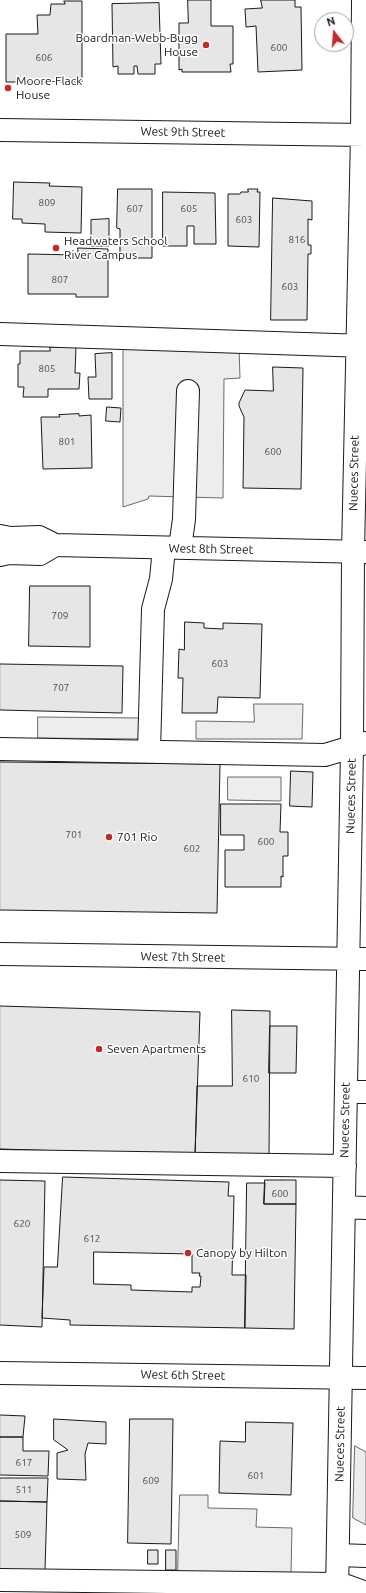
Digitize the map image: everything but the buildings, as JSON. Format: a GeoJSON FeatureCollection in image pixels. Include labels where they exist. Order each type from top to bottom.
{"type":"FeatureCollection","features":[{"type":"Feature","properties":{"kind":"street","name":"Nueces Street"},"geometry":{"type":"LineString","coordinates":[[337,1589],[345,1166],[356,1092],[359,552],[364,135],[363,0]]}},
{"type":"Feature","properties":{"kind":"street","name":"West 9th Street"},"geometry":{"type":"LineString","coordinates":[[0,130],[364,135]]}},
{"type":"Feature","properties":{"kind":"street"},"geometry":{"type":"LineString","coordinates":[[0,334],[361,346]]}},
{"type":"Feature","properties":{"kind":"street"},"geometry":{"type":"LineString","coordinates":[[149,751],[153,609],[161,579],[184,519],[188,391]]}},
{"type":"Feature","properties":{"kind":"street","name":"West 8th Street"},"geometry":{"type":"LineString","coordinates":[[0,536],[10,538],[39,537],[55,545],[359,552]]}},
{"type":"Feature","properties":{"kind":"street","name":"West 8th Street"},"geometry":{"type":"LineString","coordinates":[[0,555],[9,552],[40,554],[55,545]]}},
{"type":"Feature","properties":{"kind":"street"},"geometry":{"type":"LineString","coordinates":[[0,749],[325,755],[359,745]]}},
{"type":"Feature","properties":{"kind":"street","name":"West 7th Street"},"geometry":{"type":"LineString","coordinates":[[0,954],[357,959]]}},
{"type":"Feature","properties":{"kind":"street"},"geometry":{"type":"LineString","coordinates":[[0,1161],[345,1166]]}},
{"type":"Feature","properties":{"kind":"street"},"geometry":{"type":"LineString","coordinates":[[344,1206],[366,1208]]}},
{"type":"Feature","properties":{"kind":"street","name":"West 6th Street"},"geometry":{"type":"LineString","coordinates":[[0,1373],[366,1378]]}},
{"type":"Feature","properties":{"kind":"street"},"geometry":{"type":"LineString","coordinates":[[338,1555],[366,1556]]}},
{"type":"Feature","properties":{"kind":"street"},"geometry":{"type":"LineString","coordinates":[[0,1580],[337,1589],[347,1586],[366,1593]]}},
{"type":"Feature","properties":{"kind":"shaded area"},"geometry":{"type":"Polygon","coordinates":[[[239,346],[240,378],[224,379],[223,498],[149,496],[148,499],[123,507],[123,348],[239,346]]]}},
{"type":"Feature","properties":{"kind":"shaded area"},"geometry":{"type":"Polygon","coordinates":[[[254,704],[303,704],[302,739],[196,739],[196,721],[254,722],[254,704]]]}},
{"type":"Feature","properties":{"kind":"shaded area"},"geometry":{"type":"Polygon","coordinates":[[[38,717],[141,718],[140,739],[38,738],[38,717]]]}},
{"type":"Feature","properties":{"kind":"shaded area"},"geometry":{"type":"Polygon","coordinates":[[[228,777],[281,777],[281,801],[228,800],[228,777]]]}},
{"type":"Feature","properties":{"kind":"shaded area"},"geometry":{"type":"Polygon","coordinates":[[[355,1446],[366,1452],[366,1525],[353,1518],[355,1446]]]}},
{"type":"Feature","properties":{"kind":"shaded area"},"geometry":{"type":"Polygon","coordinates":[[[180,1495],[208,1495],[208,1508],[257,1509],[256,1527],[292,1528],[291,1574],[178,1572],[180,1495]]]}},
{"type":"Feature","properties":{"kind":"place","name":"Boardman-Webb-Bugg House"},"geometry":{"type":"Point","coordinates":[206,45]}},
{"type":"Feature","properties":{"kind":"place","name":"Moore-Flack House"},"geometry":{"type":"Point","coordinates":[8,88]}},
{"type":"Feature","properties":{"kind":"place","name":"Headwaters School River Campus"},"geometry":{"type":"Point","coordinates":[56,248]}},
{"type":"Feature","properties":{"kind":"place","name":"701 Rio"},"geometry":{"type":"Point","coordinates":[109,837]}},
{"type":"Feature","properties":{"kind":"place","name":"Seven Apartments"},"geometry":{"type":"Point","coordinates":[99,1049]}},
{"type":"Feature","properties":{"kind":"place","name":"Canopy by Hilton"},"geometry":{"type":"Point","coordinates":[188,1253]}}]}
